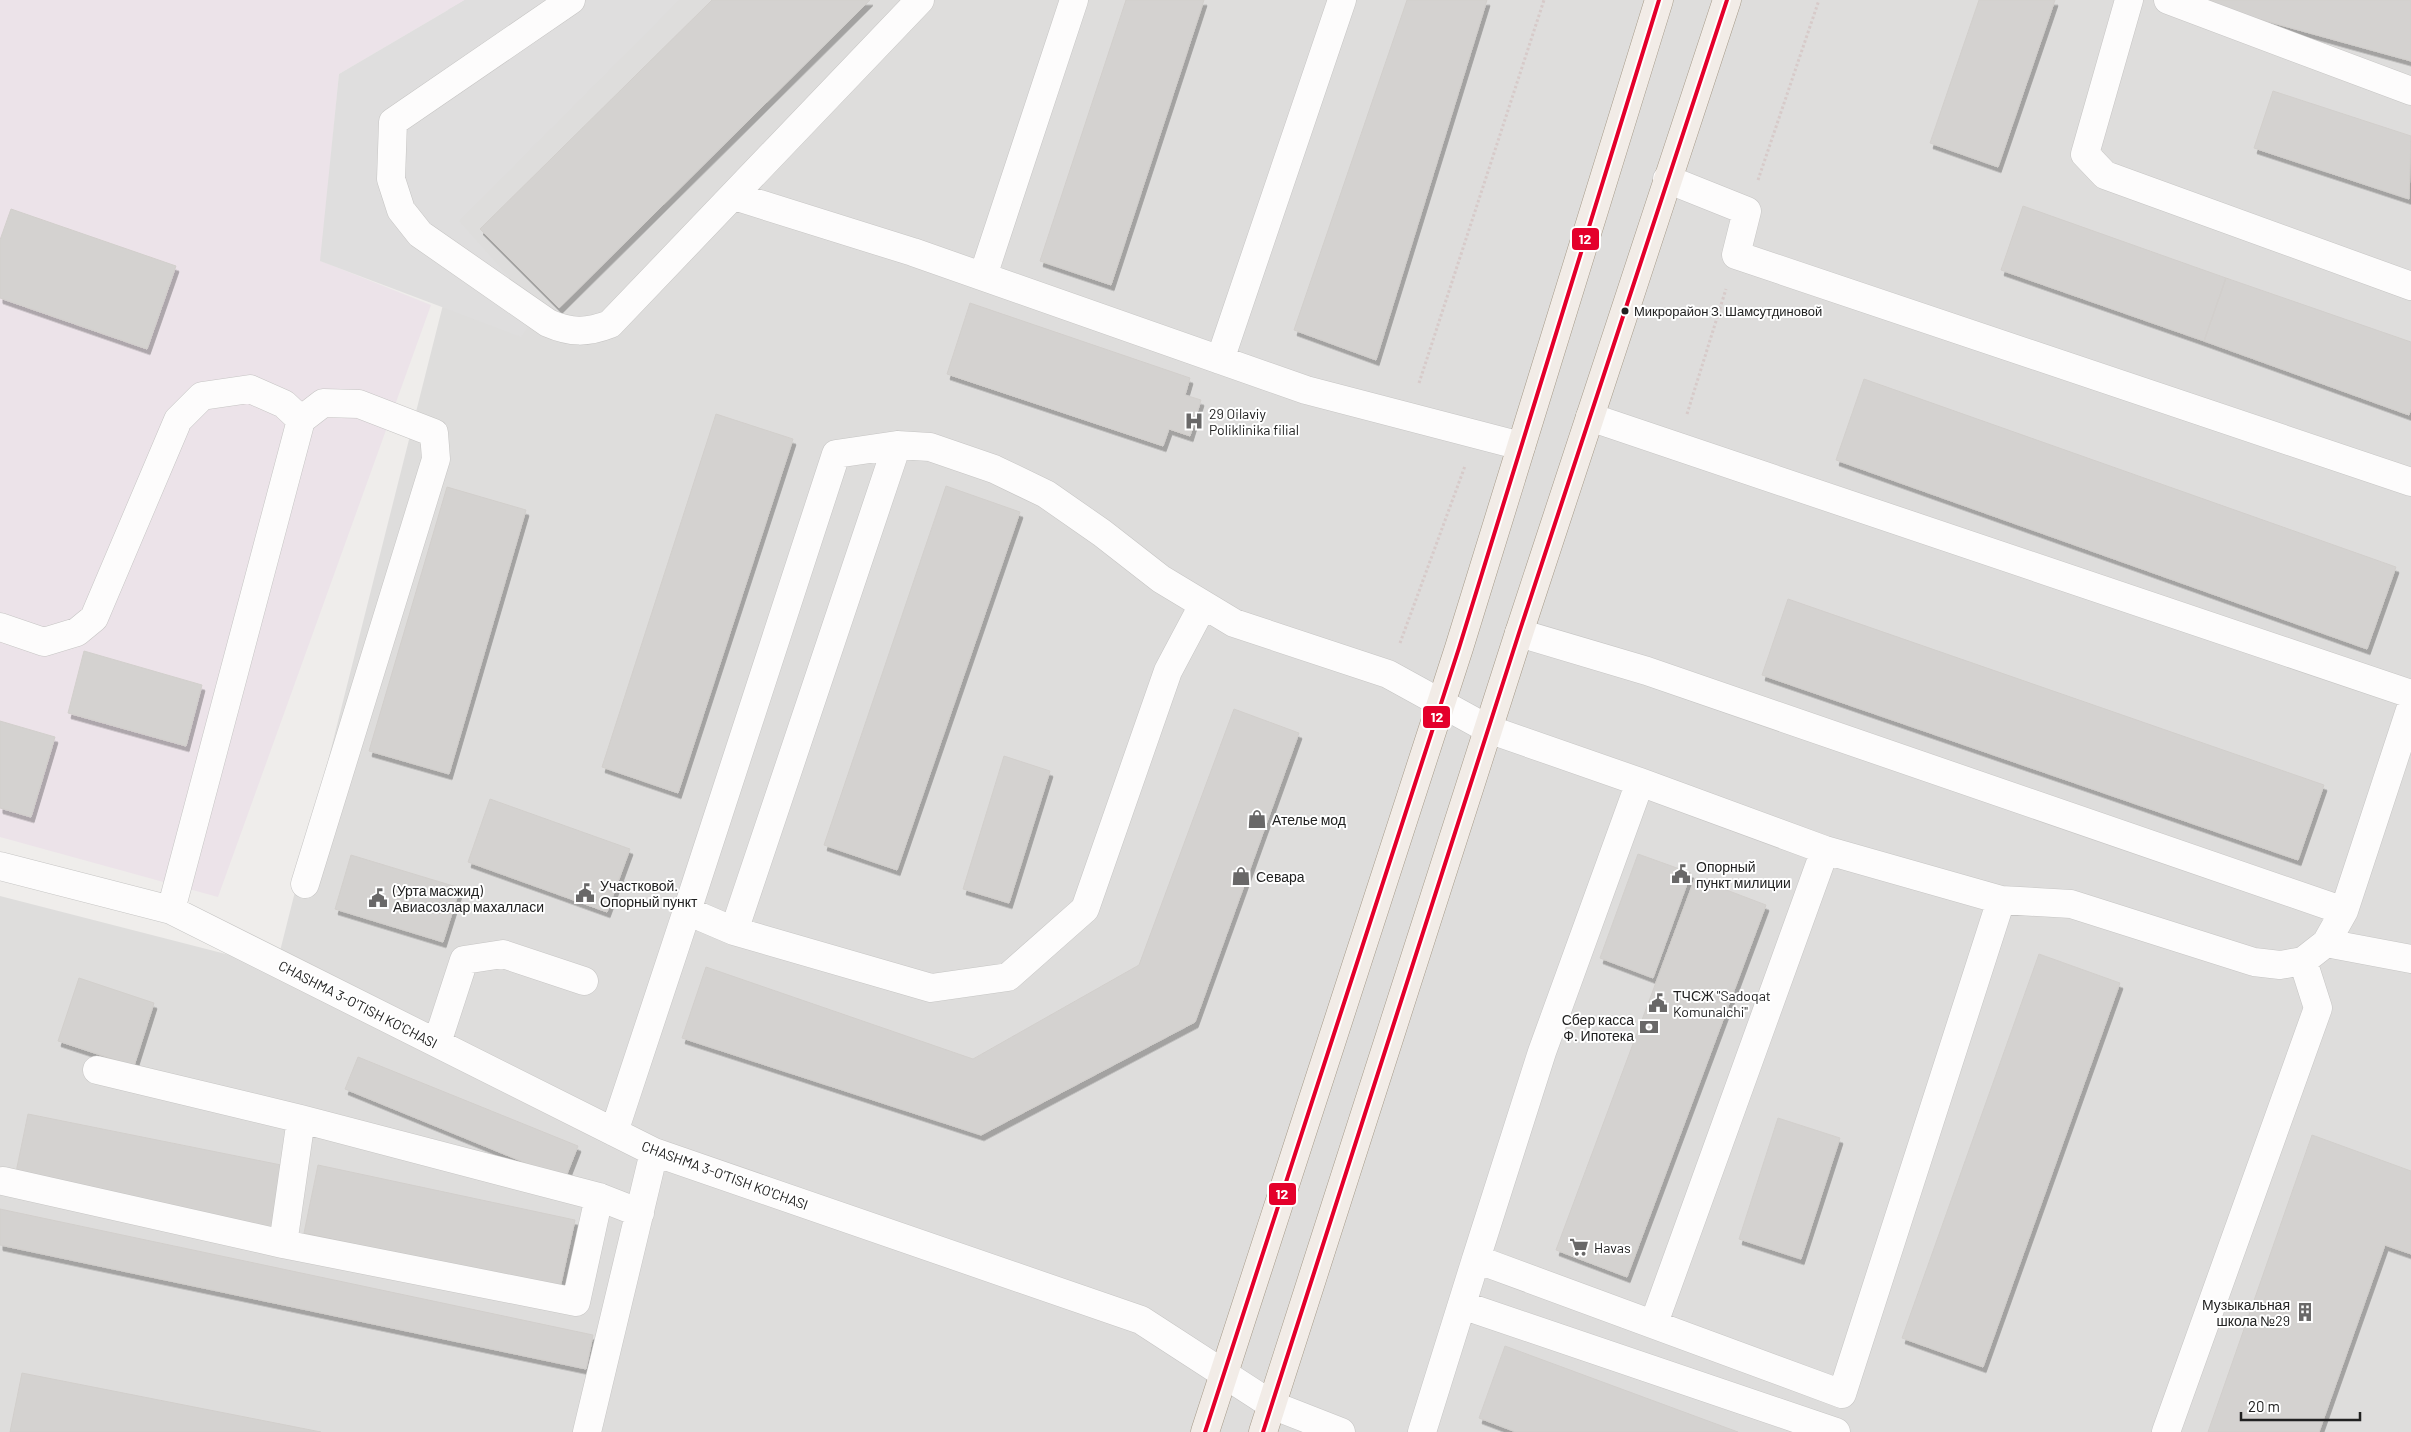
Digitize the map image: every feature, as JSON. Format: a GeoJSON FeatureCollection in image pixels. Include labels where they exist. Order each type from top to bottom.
{"type":"FeatureCollection","features":[{"type":"Feature","properties":{"kind":"main road"},"geometry":{"type":"LineString","coordinates":[[1205,1432],[1441,702],[1659,0]]}},
{"type":"Feature","properties":{"kind":"main road"},"geometry":{"type":"LineString","coordinates":[[1263,1432],[1519,633],[1726,0]]}},
{"type":"Feature","properties":{"kind":"street"},"geometry":{"type":"LineString","coordinates":[[572,0],[393,122],[391,179],[401,210],[420,234],[548,323],[564,330],[580,332],[610,324],[920,0]]}},
{"type":"Feature","properties":{"kind":"street"},"geometry":{"type":"LineString","coordinates":[[983,276],[1074,0]]}},
{"type":"Feature","properties":{"kind":"street"},"geometry":{"type":"LineString","coordinates":[[1220,360],[1342,0]]}},
{"type":"Feature","properties":{"kind":"street"},"geometry":{"type":"LineString","coordinates":[[2130,0],[2085,154],[2105,175],[2411,286]]}},
{"type":"Feature","properties":{"kind":"street"},"geometry":{"type":"LineString","coordinates":[[2168,0],[2411,91]]}},
{"type":"Feature","properties":{"kind":"street"},"geometry":{"type":"LineString","coordinates":[[1667,179],[1747,211],[1736,255],[2411,482]]}},
{"type":"Feature","properties":{"kind":"street"},"geometry":{"type":"LineString","coordinates":[[734,196],[913,252],[1306,390],[1522,446]]}},
{"type":"Feature","properties":{"kind":"street"},"geometry":{"type":"LineString","coordinates":[[0,627],[44,642],[78,632],[94,618],[178,420],[202,396],[250,389],[284,404],[301,420]]}},
{"type":"Feature","properties":{"kind":"street"},"geometry":{"type":"LineString","coordinates":[[171,910],[301,420],[323,403],[359,404],[434,433],[436,458],[305,884]]}},
{"type":"Feature","properties":{"kind":"street"},"geometry":{"type":"LineString","coordinates":[[1590,417],[2411,694]]}},
{"type":"Feature","properties":{"kind":"street"},"geometry":{"type":"LineString","coordinates":[[734,930],[897,445]]}},
{"type":"Feature","properties":{"kind":"street"},"geometry":{"type":"LineString","coordinates":[[614,1132],[836,454],[897,445],[930,447],[994,469],[1046,494],[1102,533],[1161,579],[1234,623],[1388,674],[1488,729],[1825,850],[2001,900],[2071,904],[2254,962],[2280,965],[2302,962],[2326,942],[2344,910],[2411,707]]}},
{"type":"Feature","properties":{"kind":"street"},"geometry":{"type":"LineString","coordinates":[[687,911],[734,930],[932,988],[1008,977],[1085,908],[1168,671],[1203,604]]}},
{"type":"Feature","properties":{"kind":"street"},"geometry":{"type":"LineString","coordinates":[[1519,633],[1647,671],[2344,910]]}},
{"type":"Feature","properties":{"kind":"street"},"geometry":{"type":"LineString","coordinates":[[1422,1432],[1542,1052],[1640,782]]}},
{"type":"Feature","properties":{"kind":"street"},"geometry":{"type":"LineString","coordinates":[[1654,1322],[1825,850]]}},
{"type":"Feature","properties":{"kind":"street","name":"CHASHMA 3-O'TISH KO'CHASI"},"geometry":{"type":"LineString","coordinates":[[0,866],[171,910],[654,1152],[1141,1320],[1272,1405],[1341,1432]]}},
{"type":"Feature","properties":{"kind":"street"},"geometry":{"type":"LineString","coordinates":[[1476,1259],[1654,1322],[1842,1394],[2001,900]]}},
{"type":"Feature","properties":{"kind":"street"},"geometry":{"type":"LineString","coordinates":[[2326,942],[2411,959]]}},
{"type":"Feature","properties":{"kind":"street"},"geometry":{"type":"LineString","coordinates":[[437,1043],[464,960],[503,954],[584,981]]}},
{"type":"Feature","properties":{"kind":"street"},"geometry":{"type":"LineString","coordinates":[[2166,1432],[2318,1008],[2302,962]]}},
{"type":"Feature","properties":{"kind":"street"},"geometry":{"type":"LineString","coordinates":[[97,1070],[301,1119],[599,1197],[640,1213]]}},
{"type":"Feature","properties":{"kind":"street"},"geometry":{"type":"LineString","coordinates":[[282,1244],[301,1119]]}},
{"type":"Feature","properties":{"kind":"street"},"geometry":{"type":"LineString","coordinates":[[587,1432],[654,1152]]}},
{"type":"Feature","properties":{"kind":"street"},"geometry":{"type":"LineString","coordinates":[[3,1181],[282,1244],[576,1302],[599,1197]]}},
{"type":"Feature","properties":{"kind":"street"},"geometry":{"type":"LineString","coordinates":[[1462,1305],[1836,1432]]}},
{"type":"Feature","properties":{"kind":"path"},"geometry":{"type":"LineString","coordinates":[[1408,417],[1544,0]]}},
{"type":"Feature","properties":{"kind":"path"},"geometry":{"type":"LineString","coordinates":[[1747,211],[1819,0]]}},
{"type":"Feature","properties":{"kind":"path"},"geometry":{"type":"LineString","coordinates":[[1677,447],[1736,255]]}},
{"type":"Feature","properties":{"kind":"path"},"geometry":{"type":"LineString","coordinates":[[1388,674],[1476,434]]}},
{"type":"Feature","properties":{"kind":"shaded area"},"geometry":{"type":"Polygon","coordinates":[[[0,0],[465,0],[339,74],[321,261],[431,305],[218,897],[0,837],[0,0]]]}},
{"type":"Feature","properties":{"kind":"shaded area"},"geometry":{"type":"Polygon","coordinates":[[[448,0],[2411,0],[2411,1432],[0,1432],[0,896],[276,967],[448,285],[448,0]]]}},
{"type":"Feature","properties":{"kind":"shaded area"},"geometry":{"type":"Polygon","coordinates":[[[465,0],[679,0],[459,221],[539,311],[521,337],[320,261],[339,74],[465,0]]]}},
{"type":"Feature","properties":{"kind":"building"},"geometry":{"type":"Polygon","coordinates":[[[712,0],[870,0],[559,308],[480,229],[712,0]]]}},
{"type":"Feature","properties":{"kind":"building"},"geometry":{"type":"Polygon","coordinates":[[[1126,0],[1204,0],[1111,285],[1040,261],[1126,0]]]}},
{"type":"Feature","properties":{"kind":"building"},"geometry":{"type":"Polygon","coordinates":[[[1407,0],[1487,0],[1376,360],[1294,330],[1407,0]]]}},
{"type":"Feature","properties":{"kind":"building"},"geometry":{"type":"Polygon","coordinates":[[[1979,0],[2055,0],[1998,167],[1930,143],[1979,0]]]}},
{"type":"Feature","properties":{"kind":"building"},"geometry":{"type":"Polygon","coordinates":[[[2190,0],[2411,0],[2411,61],[2190,0]]]}},
{"type":"Feature","properties":{"kind":"building"},"geometry":{"type":"Polygon","coordinates":[[[2273,91],[2411,136],[2409,199],[2254,148],[2273,91]]]}},
{"type":"Feature","properties":{"kind":"building"},"geometry":{"type":"Polygon","coordinates":[[[2023,206],[2226,278],[2204,341],[2001,270],[2023,206]]]}},
{"type":"Feature","properties":{"kind":"building"},"geometry":{"type":"Polygon","coordinates":[[[11,209],[176,266],[147,349],[0,298],[0,240],[11,209]]]}},
{"type":"Feature","properties":{"kind":"building"},"geometry":{"type":"Polygon","coordinates":[[[2226,278],[2411,342],[2411,409],[2409,415],[2204,341],[2226,278]]]}},
{"type":"Feature","properties":{"kind":"building"},"geometry":{"type":"Polygon","coordinates":[[[970,303],[1190,378],[1185,395],[1201,400],[1190,436],[1169,429],[1163,446],[947,374],[970,303]]]}},
{"type":"Feature","properties":{"kind":"building"},"geometry":{"type":"Polygon","coordinates":[[[1864,379],[2396,567],[2367,649],[1836,460],[1864,379]]]}},
{"type":"Feature","properties":{"kind":"building"},"geometry":{"type":"Polygon","coordinates":[[[716,414],[793,439],[678,793],[602,767],[716,414]]]}},
{"type":"Feature","properties":{"kind":"building"},"geometry":{"type":"Polygon","coordinates":[[[946,486],[1020,512],[897,870],[824,845],[946,486]]]}},
{"type":"Feature","properties":{"kind":"building"},"geometry":{"type":"Polygon","coordinates":[[[447,487],[526,510],[449,774],[369,751],[447,487]]]}},
{"type":"Feature","properties":{"kind":"building"},"geometry":{"type":"Polygon","coordinates":[[[1788,599],[2324,785],[2298,860],[1762,675],[1788,599]]]}},
{"type":"Feature","properties":{"kind":"building"},"geometry":{"type":"Polygon","coordinates":[[[84,651],[202,685],[186,746],[68,713],[84,651]]]}},
{"type":"Feature","properties":{"kind":"building"},"geometry":{"type":"Polygon","coordinates":[[[1234,709],[1299,733],[1195,1022],[981,1135],[682,1038],[706,967],[973,1059],[1139,965],[1234,709]]]}},
{"type":"Feature","properties":{"kind":"building"},"geometry":{"type":"Polygon","coordinates":[[[0,721],[55,737],[31,817],[0,808],[0,721]]]}},
{"type":"Feature","properties":{"kind":"building"},"geometry":{"type":"Polygon","coordinates":[[[1004,756],[1050,771],[1009,903],[963,889],[1004,756]]]}},
{"type":"Feature","properties":{"kind":"building"},"geometry":{"type":"Polygon","coordinates":[[[490,799],[630,849],[607,912],[468,862],[490,799]]]}},
{"type":"Feature","properties":{"kind":"building"},"geometry":{"type":"Polygon","coordinates":[[[1638,854],[1691,873],[1653,978],[1600,958],[1638,854]]]}},
{"type":"Feature","properties":{"kind":"building"},"geometry":{"type":"Polygon","coordinates":[[[351,855],[460,888],[443,942],[335,909],[351,855]]]}},
{"type":"Feature","properties":{"kind":"building"},"geometry":{"type":"Polygon","coordinates":[[[1695,878],[1766,905],[1627,1277],[1556,1250],[1695,878]]]}},
{"type":"Feature","properties":{"kind":"building"},"geometry":{"type":"Polygon","coordinates":[[[2039,954],[2120,983],[1983,1367],[1902,1338],[2039,954]]]}},
{"type":"Feature","properties":{"kind":"building"},"geometry":{"type":"Polygon","coordinates":[[[79,978],[154,1003],[134,1066],[58,1041],[79,978]]]}},
{"type":"Feature","properties":{"kind":"building"},"geometry":{"type":"Polygon","coordinates":[[[358,1057],[578,1146],[565,1179],[345,1089],[358,1057]]]}},
{"type":"Feature","properties":{"kind":"building"},"geometry":{"type":"Polygon","coordinates":[[[28,1114],[286,1166],[273,1230],[15,1177],[28,1114]]]}},
{"type":"Feature","properties":{"kind":"building"},"geometry":{"type":"Polygon","coordinates":[[[1778,1118],[1840,1138],[1801,1259],[1739,1239],[1778,1118]]]}},
{"type":"Feature","properties":{"kind":"building","name":"Музыкальная школа №29"},"geometry":{"type":"Polygon","coordinates":[[[2312,1135],[2411,1171],[2411,1254],[2385,1245],[2319,1432],[2208,1432],[2312,1135]]]}},
{"type":"Feature","properties":{"kind":"building"},"geometry":{"type":"Polygon","coordinates":[[[318,1165],[575,1220],[560,1288],[304,1233],[318,1165]]]}},
{"type":"Feature","properties":{"kind":"building"},"geometry":{"type":"Polygon","coordinates":[[[0,1209],[593,1335],[586,1369],[0,1245],[0,1209]]]}},
{"type":"Feature","properties":{"kind":"building"},"geometry":{"type":"Polygon","coordinates":[[[1505,1346],[1738,1432],[1516,1432],[1479,1418],[1505,1346]]]}},
{"type":"Feature","properties":{"kind":"building"},"geometry":{"type":"Polygon","coordinates":[[[22,1373],[321,1432],[10,1432],[22,1373]]]}},
{"type":"Feature","properties":{"kind":"transit line","name":"12"},"geometry":{"type":"LineString","coordinates":[[1205,1432],[1459,648],[1659,0]]}},
{"type":"Feature","properties":{"kind":"transit line","name":"12"},"geometry":{"type":"LineString","coordinates":[[1263,1432],[1519,633],[1727,0]]}},
{"type":"Feature","properties":{"kind":"place","name":"Микрорайон З. Шамсутдиновой"},"geometry":{"type":"Point","coordinates":[1625,311]}},
{"type":"Feature","properties":{"kind":"place","name":"29 Oilaviy Poliklinika filial"},"geometry":{"type":"Point","coordinates":[1194,421]}},
{"type":"Feature","properties":{"kind":"place","name":"Ателье мод"},"geometry":{"type":"Point","coordinates":[1257,819]}},
{"type":"Feature","properties":{"kind":"place","name":"Опорный пункт милиции"},"geometry":{"type":"Point","coordinates":[1681,874]}},
{"type":"Feature","properties":{"kind":"place","name":"Севара"},"geometry":{"type":"Point","coordinates":[1241,876]}},
{"type":"Feature","properties":{"kind":"place","name":"Участковой. Опорный пункт"},"geometry":{"type":"Point","coordinates":[585,893]}},
{"type":"Feature","properties":{"kind":"place","name":"(Урта масжид) Авиасозлар махалласи"},"geometry":{"type":"Point","coordinates":[378,898]}},
{"type":"Feature","properties":{"kind":"place","name":"ТЧСЖ \"Sadoqat Komunalchi\""},"geometry":{"type":"Point","coordinates":[1658,1003]}},
{"type":"Feature","properties":{"kind":"place","name":"Сбер касса Ф. Ипотека"},"geometry":{"type":"Point","coordinates":[1649,1027]}},
{"type":"Feature","properties":{"kind":"place","name":"Havas"},"geometry":{"type":"Point","coordinates":[1579,1247]}},
{"type":"Feature","properties":{"kind":"place","name":"Музыкальная школа №29"},"geometry":{"type":"Point","coordinates":[2305,1312]}}]}
